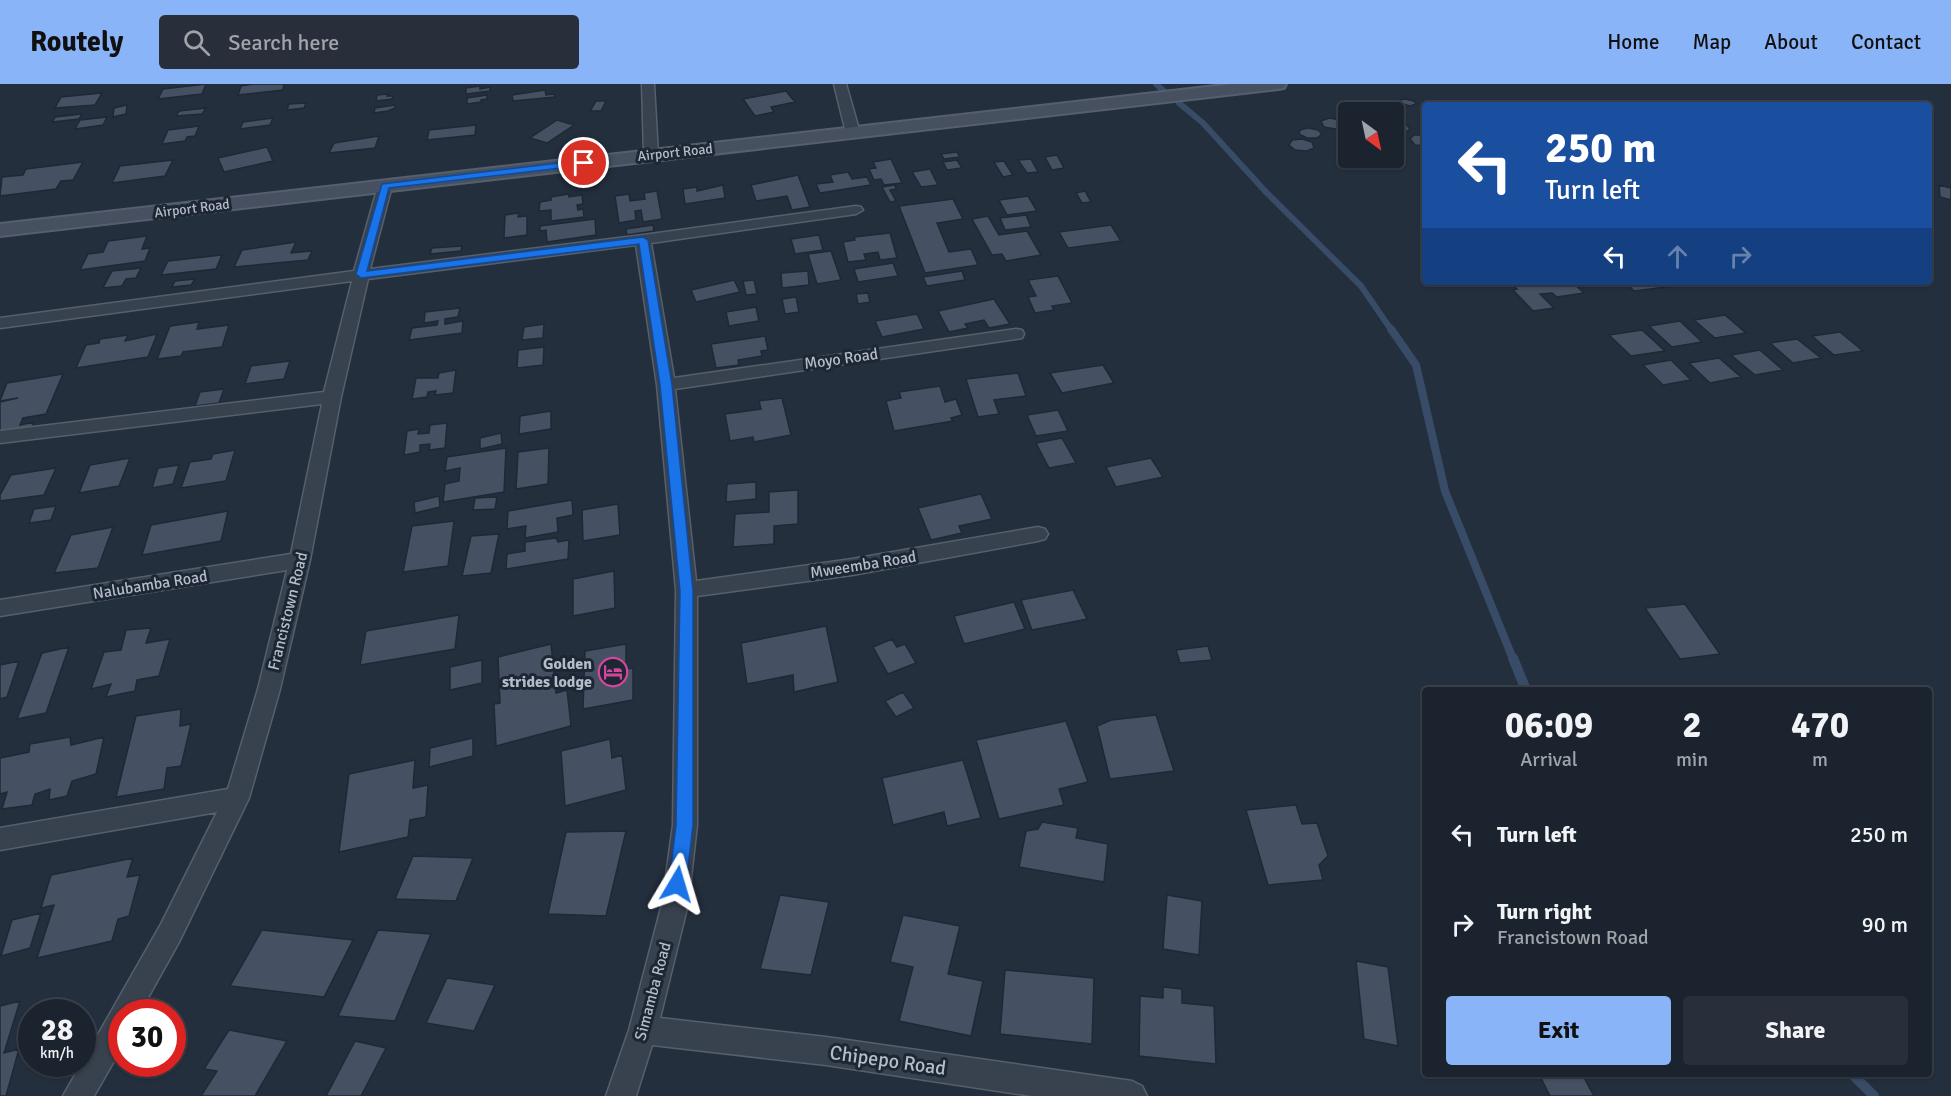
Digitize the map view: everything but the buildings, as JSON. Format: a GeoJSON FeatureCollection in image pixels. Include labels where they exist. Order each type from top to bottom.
{"type":"FeatureCollection","features":[{"type":"Feature","properties":{"kind":"street"},"geometry":{"type":"LineString","coordinates":[[648,84],[651,155]]}},
{"type":"Feature","properties":{"kind":"street"},"geometry":{"type":"LineString","coordinates":[[840,84],[853,133]]}},
{"type":"Feature","properties":{"kind":"street","name":"Airport Road"},"geometry":{"type":"LineString","coordinates":[[0,230],[1278,84]]}},
{"type":"Feature","properties":{"kind":"street","name":"Francistown Road"},"geometry":{"type":"LineString","coordinates":[[132,999],[170,933],[237,798],[269,688],[300,560],[332,397],[361,274],[385,186]]}},
{"type":"Feature","properties":{"kind":"street"},"geometry":{"type":"LineString","coordinates":[[0,323],[361,274],[643,240],[856,210]]}},
{"type":"Feature","properties":{"kind":"street","name":"Simamba Road"},"geometry":{"type":"LineString","coordinates":[[621,1096],[643,1030],[675,904],[685,825],[687,591],[666,385],[643,240]]}},
{"type":"Feature","properties":{"kind":"street","name":"Moyo Road"},"geometry":{"type":"LineString","coordinates":[[666,385],[1016,334]]}},
{"type":"Feature","properties":{"kind":"street"},"geometry":{"type":"LineString","coordinates":[[0,437],[332,397]]}},
{"type":"Feature","properties":{"kind":"street","name":"Mweemba Road"},"geometry":{"type":"LineString","coordinates":[[687,591],[852,567],[1038,534]]}},
{"type":"Feature","properties":{"kind":"street","name":"Nalubamba Road"},"geometry":{"type":"LineString","coordinates":[[0,608],[300,560]]}},
{"type":"Feature","properties":{"kind":"street"},"geometry":{"type":"LineString","coordinates":[[0,839],[237,798]]}},
{"type":"Feature","properties":{"kind":"street","name":"Chipepo Road"},"geometry":{"type":"LineString","coordinates":[[643,1030],[826,1051],[1132,1096]]}},
{"type":"Feature","properties":{"kind":"street"},"geometry":{"type":"LineString","coordinates":[[78,1096],[108,1043]]}},
{"type":"Feature","properties":{"kind":"waterway"},"geometry":{"type":"LineString","coordinates":[[1156,84],[1166,93]]}},
{"type":"Feature","properties":{"kind":"waterway"},"geometry":{"type":"LineString","coordinates":[[1179,103],[1203,123],[1265,191],[1361,286],[1392,331]]}},
{"type":"Feature","properties":{"kind":"waterway"},"geometry":{"type":"LineString","coordinates":[[1391,329],[1416,365],[1445,491],[1513,659]]}},
{"type":"Feature","properties":{"kind":"waterway"},"geometry":{"type":"LineString","coordinates":[[1513,658],[1525,687]]}},
{"type":"Feature","properties":{"kind":"waterway"},"geometry":{"type":"LineString","coordinates":[[1855,1077],[1874,1096]]}},
{"type":"Feature","properties":{"kind":"place","name":"Golden strides lodge"},"geometry":{"type":"Point","coordinates":[613,672]}},
{"type":"Feature","properties":{"kind":"route"},"geometry":{"type":"LineString","coordinates":[[584,163],[385,186],[361,274],[643,240],[666,385],[687,591],[685,825],[677,884]]}}]}
